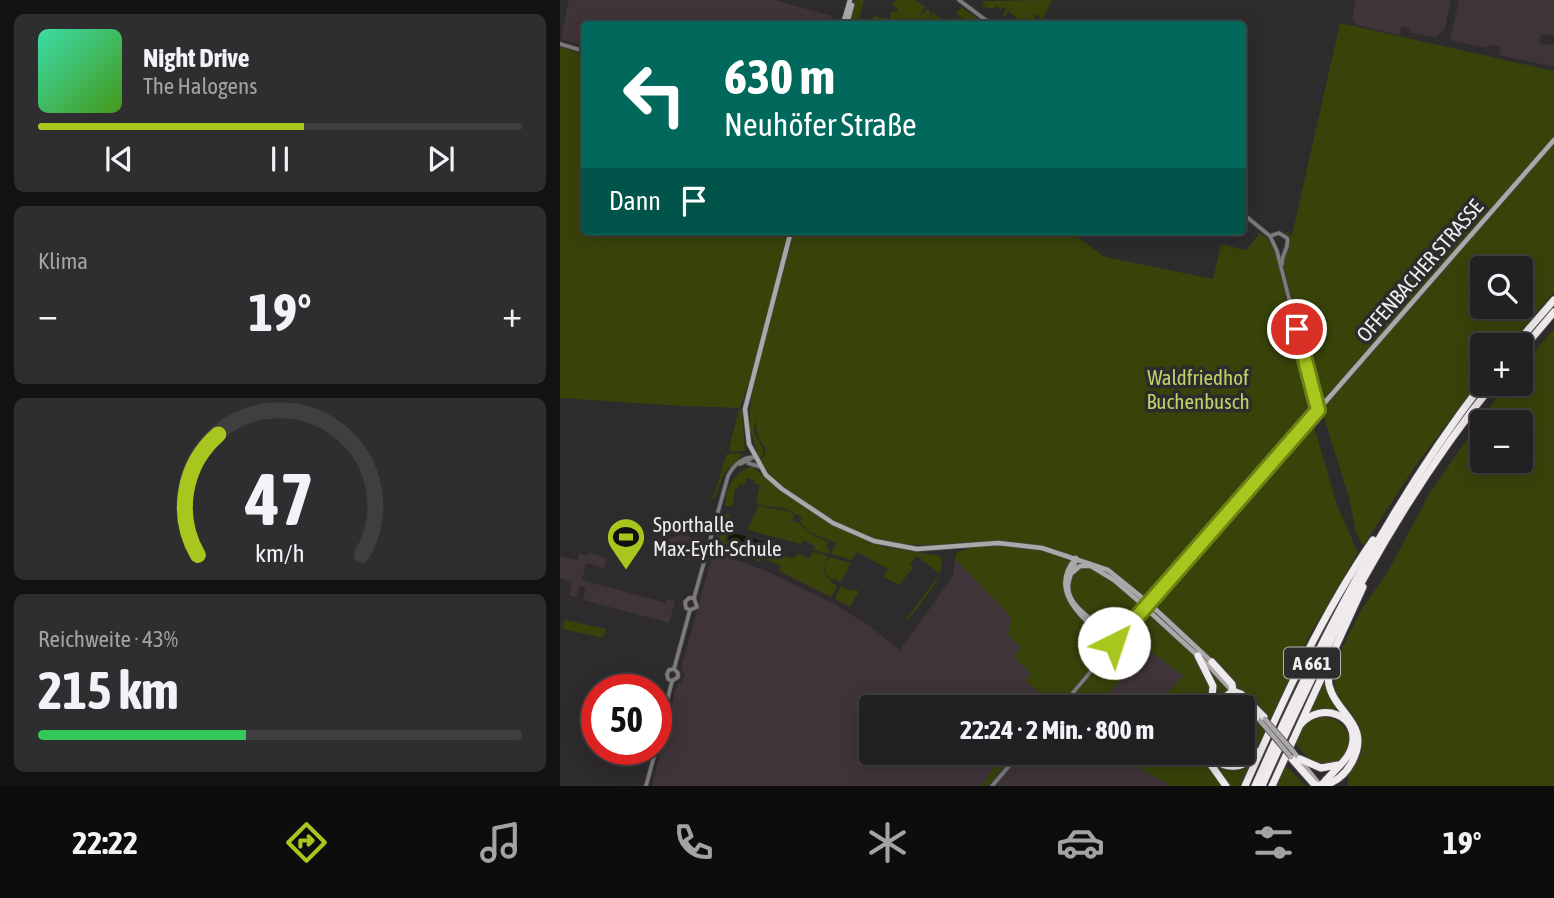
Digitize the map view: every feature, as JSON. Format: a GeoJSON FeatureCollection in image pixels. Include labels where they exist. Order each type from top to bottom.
{"type":"FeatureCollection","features":[{"type":"Feature","properties":{"kind":"highway"},"geometry":{"type":"LineString","coordinates":[[1525,333],[1554,300]]}},
{"type":"Feature","properties":{"kind":"highway"},"geometry":{"type":"LineString","coordinates":[[1533,337],[1554,312]]}},
{"type":"Feature","properties":{"kind":"highway","name":"A 661"},"geometry":{"type":"LineString","coordinates":[[1255,786],[1317,651],[1387,523],[1436,446],[1473,396]]}},
{"type":"Feature","properties":{"kind":"highway","name":"A 661"},"geometry":{"type":"LineString","coordinates":[[1262,786],[1308,683],[1378,551],[1416,492],[1485,396]]}},
{"type":"Feature","properties":{"kind":"highway","name":"A 661"},"geometry":{"type":"LineString","coordinates":[[1265,743],[1315,634],[1345,581],[1377,533],[1387,523]]}},
{"type":"Feature","properties":{"kind":"highway"},"geometry":{"type":"LineString","coordinates":[[1272,786],[1378,551]]}},
{"type":"Feature","properties":{"kind":"highway"},"geometry":{"type":"LineString","coordinates":[[1336,643],[1328,668],[1328,687],[1355,726],[1358,739],[1357,751],[1342,786]]}},
{"type":"Feature","properties":{"kind":"highway"},"geometry":{"type":"LineString","coordinates":[[1198,656],[1213,686],[1213,695]]}},
{"type":"Feature","properties":{"kind":"highway"},"geometry":{"type":"LineString","coordinates":[[1213,662],[1232,684],[1230,695]]}},
{"type":"Feature","properties":{"kind":"highway"},"geometry":{"type":"LineString","coordinates":[[1228,695],[1233,691]]}},
{"type":"Feature","properties":{"kind":"highway"},"geometry":{"type":"LineString","coordinates":[[1233,691],[1241,694],[1262,719]]}},
{"type":"Feature","properties":{"kind":"highway"},"geometry":{"type":"LineString","coordinates":[[1293,737],[1303,722],[1315,713],[1330,712],[1339,716],[1350,727],[1353,740],[1348,756],[1321,786]]}},
{"type":"Feature","properties":{"kind":"highway"},"geometry":{"type":"LineString","coordinates":[[1255,716],[1262,719]]}},
{"type":"Feature","properties":{"kind":"highway"},"geometry":{"type":"LineString","coordinates":[[1255,755],[1265,743]]}},
{"type":"Feature","properties":{"kind":"highway"},"geometry":{"type":"LineString","coordinates":[[1245,786],[1265,743]]}},
{"type":"Feature","properties":{"kind":"highway"},"geometry":{"type":"LineString","coordinates":[[1294,756],[1314,784],[1321,786],[1347,772]]}},
{"type":"Feature","properties":{"kind":"highway"},"geometry":{"type":"LineString","coordinates":[[1294,756],[1321,768],[1338,765]]}},
{"type":"Feature","properties":{"kind":"highway"},"geometry":{"type":"LineString","coordinates":[[1211,765],[1226,786]]}},
{"type":"Feature","properties":{"kind":"main road"},"geometry":{"type":"LineString","coordinates":[[846,21],[852,0]]}},
{"type":"Feature","properties":{"kind":"main road","name":"OFFENBACHER STRASSE"},"geometry":{"type":"LineString","coordinates":[[1113,645],[1554,140]]}},
{"type":"Feature","properties":{"kind":"main road"},"geometry":{"type":"LineString","coordinates":[[790,235],[748,394],[745,416],[748,444],[754,457],[778,486],[845,530],[874,541],[900,547],[929,549],[1007,543],[1035,546],[1101,566],[1119,578],[1213,662],[1246,696],[1294,756],[1313,786]]}},
{"type":"Feature","properties":{"kind":"main road"},"geometry":{"type":"LineString","coordinates":[[1060,553],[1071,570],[1068,588],[1072,600],[1114,638],[1113,645]]}},
{"type":"Feature","properties":{"kind":"main road"},"geometry":{"type":"LineString","coordinates":[[1076,558],[1114,580],[1143,602]]}},
{"type":"Feature","properties":{"kind":"main road"},"geometry":{"type":"LineString","coordinates":[[1076,558],[1065,587],[1069,600],[1113,645]]}},
{"type":"Feature","properties":{"kind":"main road"},"geometry":{"type":"LineString","coordinates":[[1071,570],[1080,566],[1091,566]]}},
{"type":"Feature","properties":{"kind":"main road"},"geometry":{"type":"LineString","coordinates":[[1152,610],[1233,691]]}},
{"type":"Feature","properties":{"kind":"main road"},"geometry":{"type":"LineString","coordinates":[[1103,628],[1115,633],[1126,629]]}},
{"type":"Feature","properties":{"kind":"street"},"geometry":{"type":"LineString","coordinates":[[959,0],[987,21]]}},
{"type":"Feature","properties":{"kind":"street"},"geometry":{"type":"LineString","coordinates":[[560,44],[581,50]]}},
{"type":"Feature","properties":{"kind":"street"},"geometry":{"type":"LineString","coordinates":[[1246,216],[1270,236],[1277,251],[1318,410]]}},
{"type":"Feature","properties":{"kind":"street"},"geometry":{"type":"LineString","coordinates":[[1270,236],[1277,233],[1285,236],[1288,242],[1282,259],[1283,269]]}},
{"type":"Feature","properties":{"kind":"street"},"geometry":{"type":"LineString","coordinates":[[1277,251],[1285,251]]}},
{"type":"Feature","properties":{"kind":"street"},"geometry":{"type":"LineString","coordinates":[[1313,398],[1327,400]]}},
{"type":"Feature","properties":{"kind":"street"},"geometry":{"type":"LineString","coordinates":[[745,461],[748,444]]}},
{"type":"Feature","properties":{"kind":"street"},"geometry":{"type":"LineString","coordinates":[[674,669],[690,610],[696,607],[694,598],[728,476],[735,466],[754,457]]}},
{"type":"Feature","properties":{"kind":"street"},"geometry":{"type":"LineString","coordinates":[[745,461],[761,467]]}},
{"type":"Feature","properties":{"kind":"street"},"geometry":{"type":"LineString","coordinates":[[690,610],[685,608],[685,602],[694,598]]}},
{"type":"Feature","properties":{"kind":"street","name":"OFFENBACHER STRASSE"},"geometry":{"type":"LineString","coordinates":[[1071,695],[1113,645]]}},
{"type":"Feature","properties":{"kind":"street"},"geometry":{"type":"LineString","coordinates":[[672,681],[678,677],[674,669]]}},
{"type":"Feature","properties":{"kind":"street"},"geometry":{"type":"LineString","coordinates":[[667,674],[674,669]]}},
{"type":"Feature","properties":{"kind":"street"},"geometry":{"type":"LineString","coordinates":[[646,786],[652,765]]}},
{"type":"Feature","properties":{"kind":"street"},"geometry":{"type":"LineString","coordinates":[[992,786],[1010,765]]}},
{"type":"Feature","properties":{"kind":"shaded area"},"geometry":{"type":"Polygon","coordinates":[[[569,0],[774,0],[832,16],[831,21],[581,21],[581,45],[561,37],[569,0]]]}},
{"type":"Feature","properties":{"kind":"shaded area"},"geometry":{"type":"Polygon","coordinates":[[[1356,0],[1451,0],[1444,31],[1436,37],[1411,33],[1407,27],[1402,26],[1399,35],[1357,25],[1352,19],[1356,0]]]}},
{"type":"Feature","properties":{"kind":"shaded area"},"geometry":{"type":"Polygon","coordinates":[[[1459,0],[1554,0],[1554,36],[1541,34],[1539,43],[1554,43],[1554,67],[1499,55],[1500,47],[1489,45],[1486,48],[1450,40],[1459,0]]]}},
{"type":"Feature","properties":{"kind":"shaded area"},"geometry":{"type":"Polygon","coordinates":[[[730,532],[765,542],[763,550],[728,541],[730,532]]]}},
{"type":"Feature","properties":{"kind":"shaded area"},"geometry":{"type":"Polygon","coordinates":[[[682,534],[699,540],[691,561],[660,555],[660,542],[682,534]]]}},
{"type":"Feature","properties":{"kind":"shaded area"},"geometry":{"type":"Polygon","coordinates":[[[579,553],[607,558],[604,568],[586,563],[582,580],[666,603],[667,599],[675,601],[669,623],[583,600],[586,587],[580,586],[577,598],[569,595],[572,582],[560,578],[560,556],[577,560],[579,553]]]}},
{"type":"Feature","properties":{"kind":"shaded area"},"geometry":{"type":"Polygon","coordinates":[[[719,554],[767,571],[836,605],[900,650],[953,576],[955,559],[1011,617],[1008,635],[1021,646],[1031,674],[1026,680],[1044,695],[859,695],[859,765],[1136,765],[1171,786],[652,786],[657,765],[672,765],[672,703],[678,684],[685,675],[681,668],[712,556],[719,554]]]}},
{"type":"Feature","properties":{"kind":"shaded area"},"geometry":{"type":"Polygon","coordinates":[[[1148,650],[1183,675],[1166,695],[1106,695],[1148,650]]]}},
{"type":"Feature","properties":{"kind":"green space"},"geometry":{"type":"Polygon","coordinates":[[[855,0],[864,0],[859,21],[850,21],[855,0]]]}},
{"type":"Feature","properties":{"kind":"green space"},"geometry":{"type":"Polygon","coordinates":[[[895,0],[915,0],[925,7],[920,14],[927,9],[931,12],[927,20],[933,13],[943,21],[872,21],[874,16],[890,19],[891,12],[897,11],[898,7],[892,6],[893,2],[896,2],[895,0]]]}},
{"type":"Feature","properties":{"kind":"green space"},"geometry":{"type":"Polygon","coordinates":[[[985,0],[1052,0],[1042,21],[1037,14],[1032,21],[1020,21],[1008,11],[1005,17],[1003,16],[1006,9],[1003,7],[1001,10],[997,5],[994,9],[982,6],[985,0]]]}},
{"type":"Feature","properties":{"kind":"green space"},"geometry":{"type":"Polygon","coordinates":[[[962,7],[981,21],[962,21],[963,19],[956,13],[962,7]]]}},
{"type":"Feature","properties":{"kind":"green space"},"geometry":{"type":"Polygon","coordinates":[[[1340,23],[1554,71],[1554,292],[1533,317],[1533,256],[1470,256],[1470,319],[1531,319],[1519,333],[1470,333],[1470,393],[1416,465],[1363,546],[1356,532],[1349,498],[1308,366],[1283,263],[1289,244],[1285,233],[1290,231],[1288,236],[1292,235],[1340,23]]]}},
{"type":"Feature","properties":{"kind":"green space","name":"Waldfriedhof Buchenbusch"},"geometry":{"type":"Polygon","coordinates":[[[560,47],[581,53],[581,235],[1075,235],[1105,257],[1213,279],[1221,244],[1246,250],[1260,233],[1268,239],[1277,257],[1309,410],[1337,505],[1358,553],[1310,634],[1255,752],[1255,695],[1166,695],[1183,675],[1148,650],[1106,695],[1094,695],[1092,692],[1089,695],[1042,695],[1025,680],[1031,673],[1014,658],[1021,647],[1008,635],[1011,617],[955,559],[956,553],[967,549],[966,542],[919,545],[880,539],[843,525],[791,492],[774,478],[760,460],[764,456],[766,449],[758,437],[755,419],[754,433],[763,449],[763,455],[759,458],[749,427],[752,386],[748,385],[740,408],[560,398],[560,47]]]}},
{"type":"Feature","properties":{"kind":"green space"},"geometry":{"type":"Polygon","coordinates":[[[1554,329],[1554,786],[1347,786],[1349,775],[1361,754],[1362,736],[1352,714],[1337,697],[1332,668],[1362,608],[1386,575],[1431,491],[1470,435],[1470,473],[1533,473],[1533,410],[1488,410],[1497,396],[1533,396],[1533,353],[1554,329]]]}},
{"type":"Feature","properties":{"kind":"green space"},"geometry":{"type":"Polygon","coordinates":[[[739,409],[742,410],[745,451],[731,452],[729,449],[739,409]]]}},
{"type":"Feature","properties":{"kind":"green space"},"geometry":{"type":"Polygon","coordinates":[[[744,454],[724,473],[716,496],[709,501],[715,493],[726,455],[744,454]]]}},
{"type":"Feature","properties":{"kind":"green space"},"geometry":{"type":"Polygon","coordinates":[[[753,467],[780,491],[844,531],[885,547],[940,556],[940,574],[917,556],[910,564],[913,568],[899,585],[884,577],[888,569],[857,552],[852,560],[831,554],[836,543],[807,531],[800,521],[802,517],[786,509],[756,503],[760,485],[754,483],[754,480],[747,478],[744,485],[739,484],[738,489],[735,489],[733,506],[725,506],[733,481],[741,472],[753,467]]]}},
{"type":"Feature","properties":{"kind":"green space"},"geometry":{"type":"Polygon","coordinates":[[[758,506],[791,512],[794,516],[792,521],[828,542],[826,547],[830,549],[829,554],[814,550],[815,546],[803,540],[801,544],[748,530],[758,506]]]}},
{"type":"Feature","properties":{"kind":"green space"},"geometry":{"type":"Polygon","coordinates":[[[724,513],[730,515],[725,541],[763,551],[760,562],[732,550],[718,539],[717,524],[724,513]]]}},
{"type":"Feature","properties":{"kind":"green space"},"geometry":{"type":"Polygon","coordinates":[[[765,551],[791,558],[798,556],[796,552],[809,559],[813,552],[828,556],[824,571],[837,587],[831,597],[779,571],[781,566],[763,558],[765,551]]]}},
{"type":"Feature","properties":{"kind":"green space"},"geometry":{"type":"Polygon","coordinates":[[[830,557],[851,563],[840,583],[826,573],[830,557]]]}},
{"type":"Feature","properties":{"kind":"green space"},"geometry":{"type":"Polygon","coordinates":[[[870,570],[850,607],[835,599],[841,586],[858,591],[870,570]]]}},
{"type":"Feature","properties":{"kind":"green space"},"geometry":{"type":"Polygon","coordinates":[[[939,575],[932,589],[908,621],[907,618],[939,575]]]}},
{"type":"Feature","properties":{"kind":"green space"},"geometry":{"type":"Polygon","coordinates":[[[564,620],[606,629],[603,638],[563,629],[564,620]]]}},
{"type":"Feature","properties":{"kind":"green space"},"geometry":{"type":"Polygon","coordinates":[[[1325,672],[1331,697],[1356,735],[1347,767],[1329,782],[1346,760],[1355,738],[1336,712],[1303,719],[1325,672]]]}},
{"type":"Feature","properties":{"kind":"green space"},"geometry":{"type":"Polygon","coordinates":[[[1326,716],[1341,724],[1349,740],[1345,753],[1339,760],[1325,764],[1309,758],[1294,742],[1306,724],[1326,716]]]}},
{"type":"Feature","properties":{"kind":"green space"},"geometry":{"type":"Polygon","coordinates":[[[1284,764],[1306,786],[1276,786],[1284,764]]]}},
{"type":"Feature","properties":{"kind":"green space"},"geometry":{"type":"Polygon","coordinates":[[[995,765],[1004,765],[987,786],[982,786],[995,765]]]}},
{"type":"Feature","properties":{"kind":"green space"},"geometry":{"type":"Polygon","coordinates":[[[1135,765],[1210,765],[1224,786],[1171,786],[1135,765]]]}},
{"type":"Feature","properties":{"kind":"green space"},"geometry":{"type":"Polygon","coordinates":[[[1213,765],[1251,765],[1242,786],[1229,786],[1213,765]]]}},
{"type":"Feature","properties":{"kind":"place","name":"Sporthalle Max-Eyth-Schule"},"geometry":{"type":"Point","coordinates":[626,571]}},
{"type":"Feature","properties":{"kind":"route"},"geometry":{"type":"LineString","coordinates":[[1114,643],[1318,410],[1297,329]]}}]}
